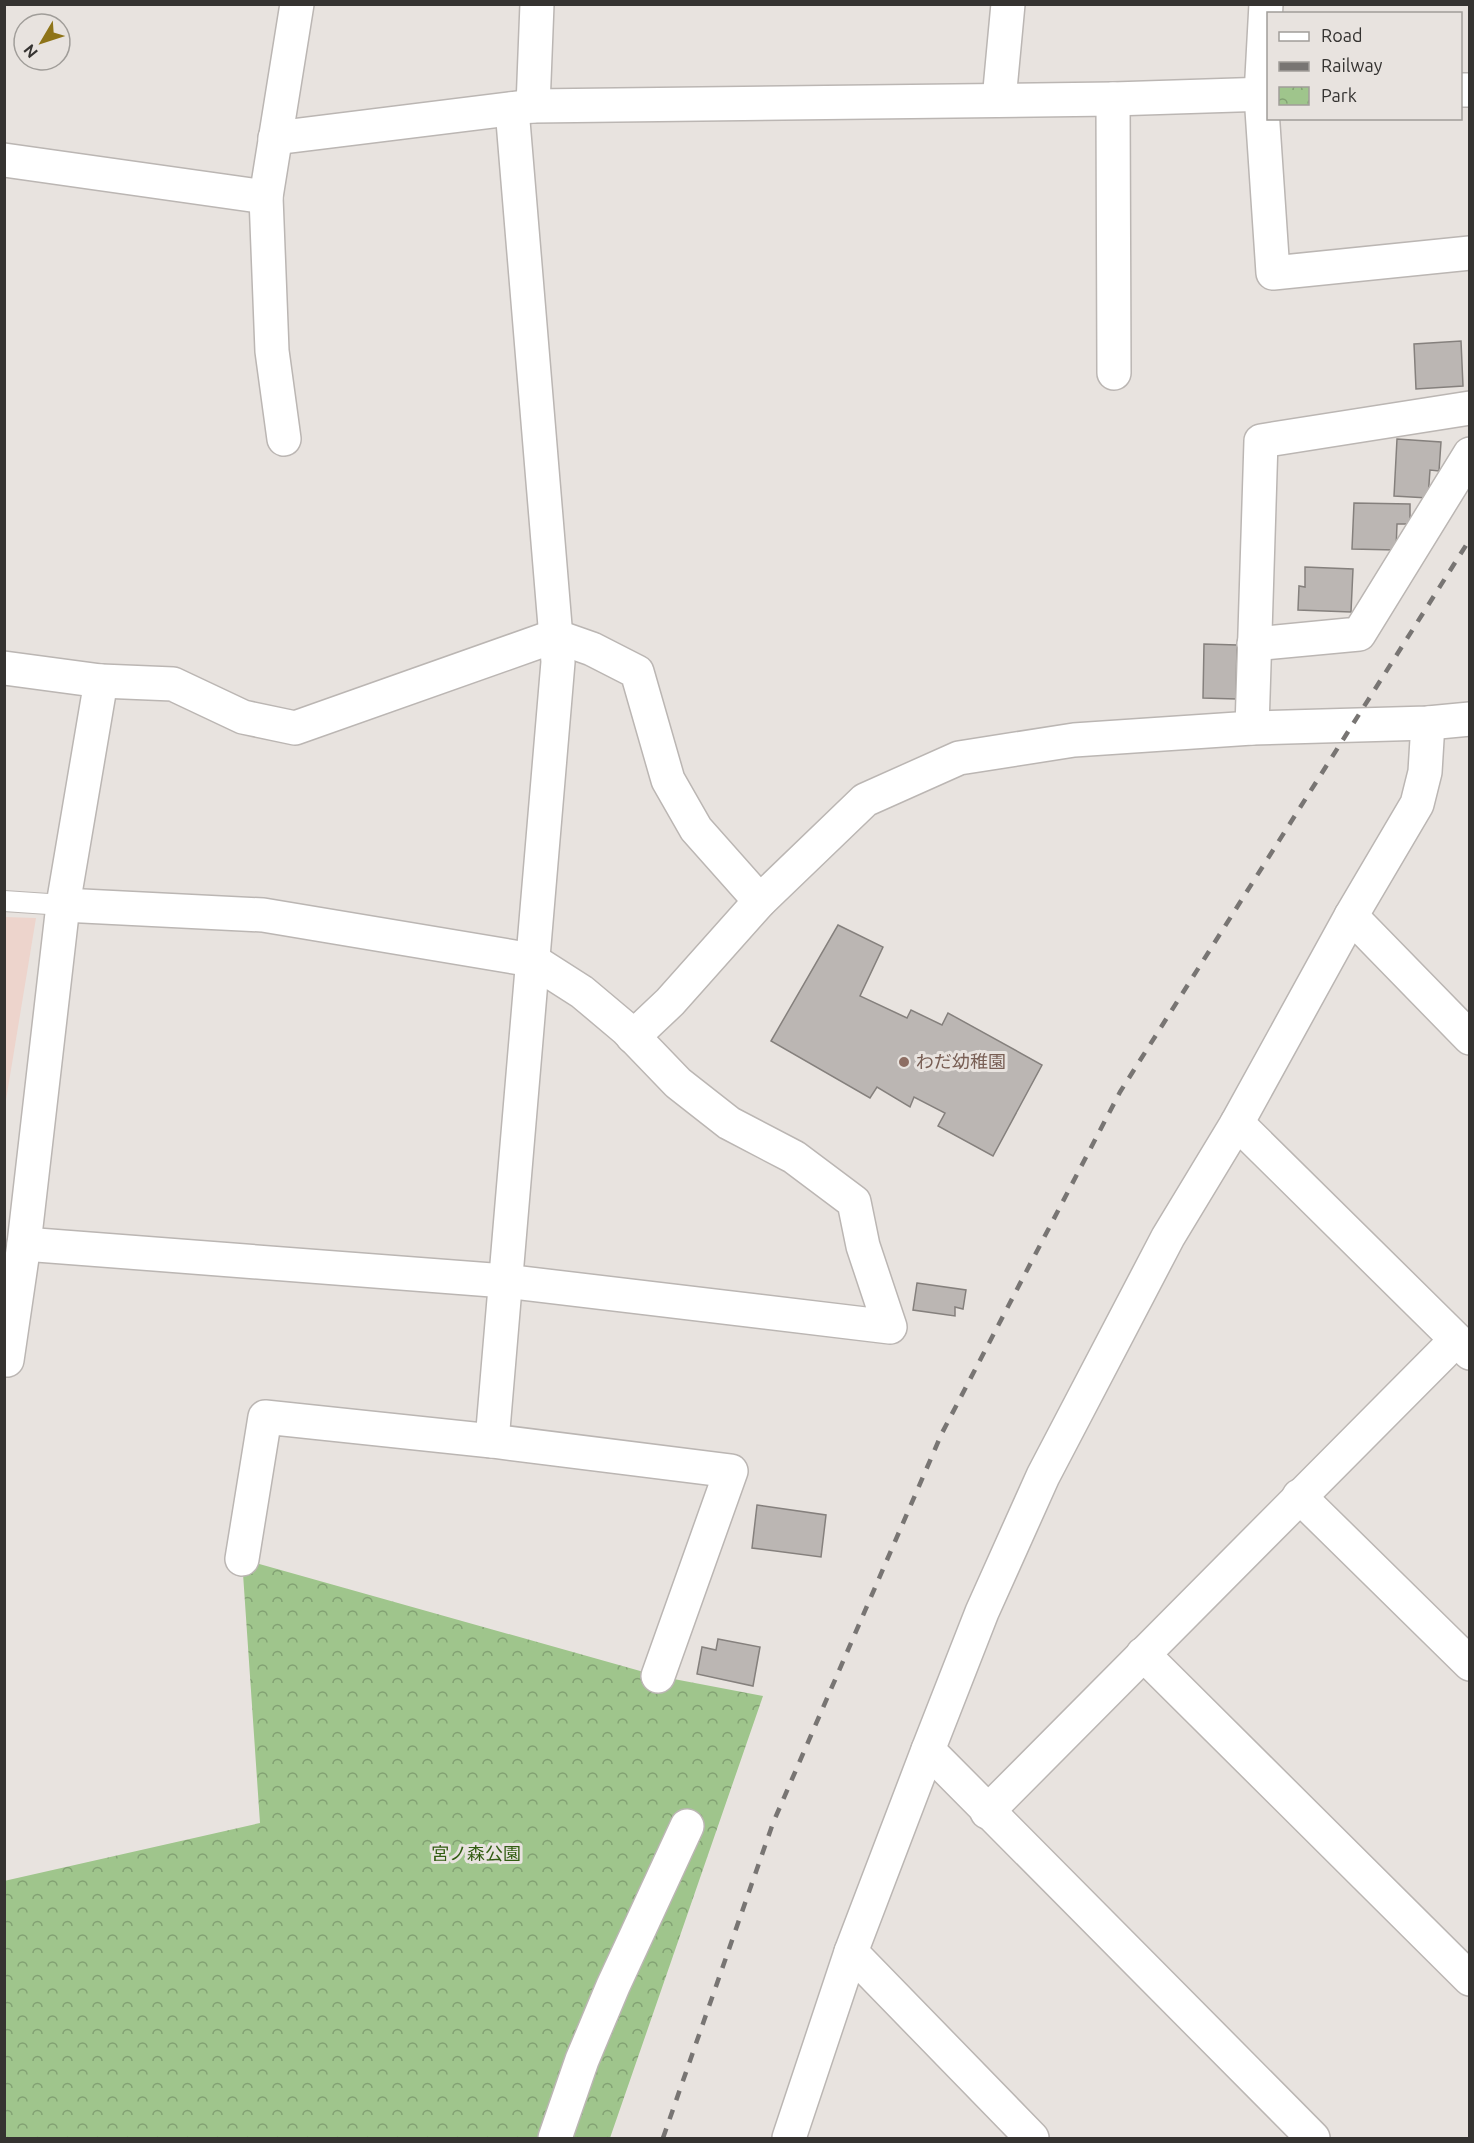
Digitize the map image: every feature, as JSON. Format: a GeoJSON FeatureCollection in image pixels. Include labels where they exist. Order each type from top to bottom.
{"type":"FeatureCollection","features":[{"type":"Feature","properties":{"kind":"street"},"geometry":{"type":"LineString","coordinates":[[284,439],[272,351],[266,197],[297,4]]}},
{"type":"Feature","properties":{"kind":"street"},"geometry":{"type":"LineString","coordinates":[[492,1441],[558,662],[522,107],[537,4]]}},
{"type":"Feature","properties":{"kind":"street"},"geometry":{"type":"LineString","coordinates":[[999,100],[1008,4]]}},
{"type":"Feature","properties":{"kind":"street"},"geometry":{"type":"LineString","coordinates":[[1266,4],[1265,95],[1273,273],[1470,253]]}},
{"type":"Feature","properties":{"kind":"street"},"geometry":{"type":"LineString","coordinates":[[275,138],[522,107],[1265,95]]}},
{"type":"Feature","properties":{"kind":"street"},"geometry":{"type":"LineString","coordinates":[[1113,99],[1114,373]]}},
{"type":"Feature","properties":{"kind":"street"},"geometry":{"type":"LineString","coordinates":[[4,160],[266,197]]}},
{"type":"Feature","properties":{"kind":"street"},"geometry":{"type":"LineString","coordinates":[[1252,728],[1261,441],[1470,408]]}},
{"type":"Feature","properties":{"kind":"street"},"geometry":{"type":"LineString","coordinates":[[1254,644],[1359,634],[1470,454]]}},
{"type":"Feature","properties":{"kind":"street"},"geometry":{"type":"LineString","coordinates":[[4,668],[101,681],[173,684],[243,717],[295,728],[555,636],[592,649],[637,672],[668,780],[696,829],[760,901]]}},
{"type":"Feature","properties":{"kind":"street"},"geometry":{"type":"LineString","coordinates":[[7,1360],[24,1244],[63,905],[101,681]]}},
{"type":"Feature","properties":{"kind":"street"},"geometry":{"type":"LineString","coordinates":[[633,1037],[670,1002],[760,901],[865,800],[959,758],[1074,740],[1252,728],[1428,723],[1470,718]]}},
{"type":"Feature","properties":{"kind":"street"},"geometry":{"type":"LineString","coordinates":[[789,2139],[851,1952],[928,1750],[982,1612],[1043,1476],[1168,1237],[1237,1123],[1351,916],[1418,804],[1425,772],[1428,723]]}},
{"type":"Feature","properties":{"kind":"street"},"geometry":{"type":"LineString","coordinates":[[24,1244],[505,1281],[890,1327],[863,1246],[854,1202],[794,1157],[729,1123],[678,1083],[633,1037],[582,992],[532,960],[264,915],[63,905]]}},
{"type":"Feature","properties":{"kind":"street"},"geometry":{"type":"LineString","coordinates":[[1351,916],[1470,1038]]}},
{"type":"Feature","properties":{"kind":"street"},"geometry":{"type":"LineString","coordinates":[[987,1812],[1299,1496],[1463,1347],[1237,1123]]}},
{"type":"Feature","properties":{"kind":"street"},"geometry":{"type":"LineString","coordinates":[[242,1559],[265,1417],[492,1441],[731,1471],[658,1676]]}},
{"type":"Feature","properties":{"kind":"street"},"geometry":{"type":"LineString","coordinates":[[1299,1496],[1470,1664]]}},
{"type":"Feature","properties":{"kind":"street"},"geometry":{"type":"LineString","coordinates":[[1143,1654],[1470,1979]]}},
{"type":"Feature","properties":{"kind":"street"},"geometry":{"type":"LineString","coordinates":[[928,1750],[1313,2139]]}},
{"type":"Feature","properties":{"kind":"street"},"geometry":{"type":"LineString","coordinates":[[555,2139],[582,2060],[604,2007],[687,1826]]}},
{"type":"Feature","properties":{"kind":"street"},"geometry":{"type":"LineString","coordinates":[[851,1952],[1032,2139]]}},
{"type":"Feature","properties":{"kind":"lane"},"geometry":{"type":"LineString","coordinates":[[4,901],[63,905]]}},
{"type":"Feature","properties":{"kind":"shaded area"},"geometry":{"type":"Polygon","coordinates":[[[4,917],[36,918],[5,1106],[4,917]]]}},
{"type":"Feature","properties":{"kind":"green space","name":"宮ノ森公園"},"geometry":{"type":"Polygon","coordinates":[[[242,1559],[658,1676],[763,1696],[610,2138],[5,2138],[4,1881],[260,1823],[242,1559]]]}},
{"type":"Feature","properties":{"kind":"building"},"geometry":{"type":"Polygon","coordinates":[[[1461,341],[1463,386],[1416,389],[1414,344],[1461,341]]]}},
{"type":"Feature","properties":{"kind":"building"},"geometry":{"type":"Polygon","coordinates":[[[1397,439],[1441,442],[1439,471],[1430,470],[1428,498],[1394,496],[1397,439]]]}},
{"type":"Feature","properties":{"kind":"building"},"geometry":{"type":"Polygon","coordinates":[[[1354,503],[1410,504],[1410,524],[1397,524],[1396,550],[1352,549],[1354,503]]]}},
{"type":"Feature","properties":{"kind":"building"},"geometry":{"type":"Polygon","coordinates":[[[1305,567],[1353,569],[1351,612],[1298,610],[1299,586],[1305,587],[1305,567]]]}},
{"type":"Feature","properties":{"kind":"building"},"geometry":{"type":"Polygon","coordinates":[[[1204,644],[1237,645],[1236,699],[1203,698],[1204,644]]]}},
{"type":"Feature","properties":{"kind":"building"},"geometry":{"type":"Polygon","coordinates":[[[838,925],[883,947],[860,996],[907,1018],[911,1010],[942,1025],[948,1013],[1042,1065],[993,1156],[938,1126],[945,1113],[914,1097],[910,1107],[877,1087],[870,1098],[771,1041],[838,925]]]}},
{"type":"Feature","properties":{"kind":"building"},"geometry":{"type":"Polygon","coordinates":[[[917,1283],[966,1290],[963,1309],[955,1307],[955,1316],[913,1310],[917,1283]]]}},
{"type":"Feature","properties":{"kind":"building"},"geometry":{"type":"Polygon","coordinates":[[[757,1505],[826,1515],[821,1557],[752,1548],[757,1505]]]}},
{"type":"Feature","properties":{"kind":"building"},"geometry":{"type":"Polygon","coordinates":[[[718,1639],[760,1647],[753,1686],[697,1674],[702,1647],[716,1650],[718,1639]]]}},
{"type":"Feature","properties":{"kind":"railway"},"geometry":{"type":"LineString","coordinates":[[663,2138],[773,1823],[942,1433],[1120,1092],[1470,539]]}},
{"type":"Feature","properties":{"kind":"place","name":"わだ幼稚園"},"geometry":{"type":"Point","coordinates":[904,1062]}}]}
